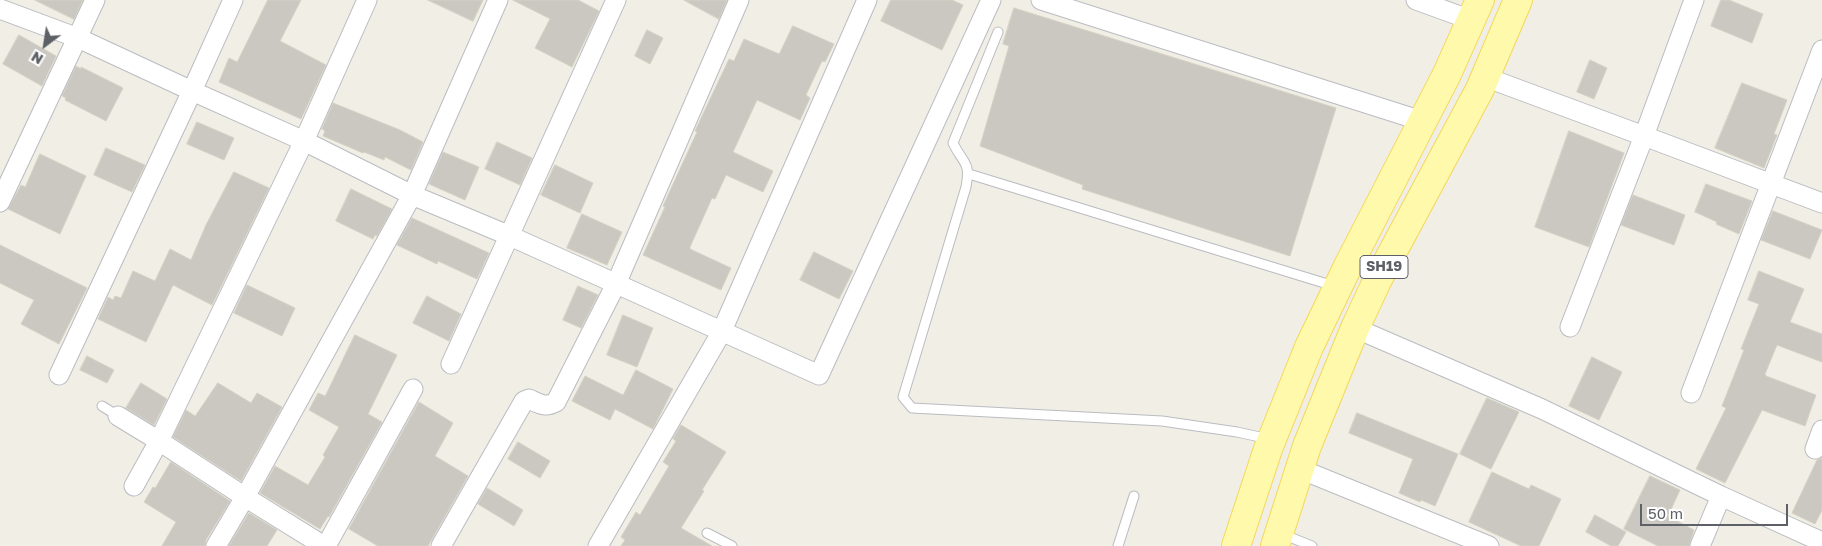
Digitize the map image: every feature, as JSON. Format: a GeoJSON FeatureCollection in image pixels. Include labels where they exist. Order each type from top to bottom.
{"type":"FeatureCollection","features":[{"type":"Feature","properties":{"kind":"main road","name":"SH19"},"geometry":{"type":"LineString","coordinates":[[1277,539],[1332,382],[1355,328],[1377,281],[1485,77],[1518,0]]}},
{"type":"Feature","properties":{"kind":"main road","name":"SH19"},"geometry":{"type":"LineString","coordinates":[[1236,546],[1272,440],[1309,348],[1338,287],[1447,74],[1475,10]]}},
{"type":"Feature","properties":{"kind":"street"},"geometry":{"type":"LineString","coordinates":[[0,202],[95,0]]}},
{"type":"Feature","properties":{"kind":"street"},"geometry":{"type":"LineString","coordinates":[[59,375],[192,91],[232,0]]}},
{"type":"Feature","properties":{"kind":"street"},"geometry":{"type":"LineString","coordinates":[[134,486],[159,441],[304,141],[367,0]]}},
{"type":"Feature","properties":{"kind":"street"},"geometry":{"type":"LineString","coordinates":[[216,546],[412,195],[498,0]]}},
{"type":"Feature","properties":{"kind":"street"},"geometry":{"type":"LineString","coordinates":[[451,364],[616,0]]}},
{"type":"Feature","properties":{"kind":"street"},"geometry":{"type":"LineString","coordinates":[[441,546],[524,401],[529,399],[542,406],[549,406],[556,402],[616,284],[739,0]]}},
{"type":"Feature","properties":{"kind":"street"},"geometry":{"type":"LineString","coordinates":[[598,546],[721,333],[867,0]]}},
{"type":"Feature","properties":{"kind":"street"},"geometry":{"type":"LineString","coordinates":[[0,9],[78,38],[304,141],[412,195],[510,236],[721,333],[819,375],[991,0]]}},
{"type":"Feature","properties":{"kind":"street"},"geometry":{"type":"LineString","coordinates":[[1042,0],[1422,121]]}},
{"type":"Feature","properties":{"kind":"street"},"geometry":{"type":"LineString","coordinates":[[1416,0],[1475,10]]}},
{"type":"Feature","properties":{"kind":"street"},"geometry":{"type":"LineString","coordinates":[[1570,327],[1694,0]]}},
{"type":"Feature","properties":{"kind":"street"},"geometry":{"type":"LineString","coordinates":[[1691,393],[1822,50]]}},
{"type":"Feature","properties":{"kind":"street"},"geometry":{"type":"LineString","coordinates":[[1485,77],[1822,203]]}},
{"type":"Feature","properties":{"kind":"street"},"geometry":{"type":"LineString","coordinates":[[1355,328],[1542,409],[1721,496],[1822,542]]}},
{"type":"Feature","properties":{"kind":"street"},"geometry":{"type":"LineString","coordinates":[[118,416],[325,546],[413,389]]}},
{"type":"Feature","properties":{"kind":"street"},"geometry":{"type":"LineString","coordinates":[[1815,449],[1822,430]]}},
{"type":"Feature","properties":{"kind":"street"},"geometry":{"type":"LineString","coordinates":[[1300,469],[1489,546]]}},
{"type":"Feature","properties":{"kind":"street"},"geometry":{"type":"LineString","coordinates":[[1700,546],[1721,496]]}},
{"type":"Feature","properties":{"kind":"lane"},"geometry":{"type":"LineString","coordinates":[[998,32],[953,143],[958,154],[966,163],[969,174],[903,397],[912,408],[1162,421],[1237,432],[1272,440]]}},
{"type":"Feature","properties":{"kind":"lane"},"geometry":{"type":"LineString","coordinates":[[969,174],[1338,287]]}},
{"type":"Feature","properties":{"kind":"lane"},"geometry":{"type":"LineString","coordinates":[[102,406],[118,416]]}},
{"type":"Feature","properties":{"kind":"lane"},"geometry":{"type":"LineString","coordinates":[[1118,546],[1134,496]]}},
{"type":"Feature","properties":{"kind":"lane"},"geometry":{"type":"LineString","coordinates":[[707,533],[732,546]]}},
{"type":"Feature","properties":{"kind":"lane"},"geometry":{"type":"LineString","coordinates":[[1277,539],[1312,546]]}},
{"type":"Feature","properties":{"kind":"building"},"geometry":{"type":"Polygon","coordinates":[[[35,0],[83,0],[74,19],[35,0]]]}},
{"type":"Feature","properties":{"kind":"building"},"geometry":{"type":"Polygon","coordinates":[[[268,0],[301,0],[280,41],[326,65],[301,119],[219,82],[229,58],[237,62],[268,0]]]}},
{"type":"Feature","properties":{"kind":"building"},"geometry":{"type":"Polygon","coordinates":[[[428,0],[483,0],[473,21],[428,0]]]}},
{"type":"Feature","properties":{"kind":"building"},"geometry":{"type":"Polygon","coordinates":[[[513,0],[578,0],[599,11],[572,67],[535,48],[550,19],[513,0]]]}},
{"type":"Feature","properties":{"kind":"building"},"geometry":{"type":"Polygon","coordinates":[[[684,0],[727,0],[719,19],[684,0]]]}},
{"type":"Feature","properties":{"kind":"building"},"geometry":{"type":"Polygon","coordinates":[[[891,0],[952,0],[963,5],[942,50],[881,21],[891,0]]]}},
{"type":"Feature","properties":{"kind":"building"},"geometry":{"type":"Polygon","coordinates":[[[1721,0],[1729,0],[1763,14],[1752,43],[1711,26],[1721,0]]]}},
{"type":"Feature","properties":{"kind":"building"},"geometry":{"type":"Polygon","coordinates":[[[1014,8],[1336,108],[1290,256],[1082,189],[1083,185],[980,146],[1009,46],[1003,44],[1014,8]]]}},
{"type":"Feature","properties":{"kind":"building"},"geometry":{"type":"Polygon","coordinates":[[[793,26],[834,44],[825,62],[822,61],[806,95],[810,98],[800,120],[757,100],[733,152],[773,171],[763,192],[726,175],[715,199],[712,198],[690,247],[690,249],[731,268],[721,290],[643,255],[697,132],[695,131],[729,59],[734,61],[744,39],[779,54],[793,26]]]}},
{"type":"Feature","properties":{"kind":"building"},"geometry":{"type":"Polygon","coordinates":[[[647,30],[663,38],[650,64],[635,56],[647,30]]]}},
{"type":"Feature","properties":{"kind":"building"},"geometry":{"type":"Polygon","coordinates":[[[19,35],[56,56],[42,86],[3,64],[19,35]]]}},
{"type":"Feature","properties":{"kind":"building"},"geometry":{"type":"Polygon","coordinates":[[[1590,60],[1607,68],[1594,99],[1577,92],[1590,60]]]}},
{"type":"Feature","properties":{"kind":"building"},"geometry":{"type":"Polygon","coordinates":[[[76,66],[123,88],[106,121],[65,100],[66,98],[62,96],[76,66]]]}},
{"type":"Feature","properties":{"kind":"building"},"geometry":{"type":"Polygon","coordinates":[[[1742,83],[1787,100],[1774,134],[1777,135],[1764,168],[1715,148],[1742,83]]]}},
{"type":"Feature","properties":{"kind":"building"},"geometry":{"type":"Polygon","coordinates":[[[333,103],[400,130],[423,142],[411,170],[385,157],[384,160],[363,153],[323,136],[325,131],[322,129],[333,103]]]}},
{"type":"Feature","properties":{"kind":"building"},"geometry":{"type":"Polygon","coordinates":[[[197,122],[234,138],[224,160],[187,144],[197,122]]]}},
{"type":"Feature","properties":{"kind":"building"},"geometry":{"type":"Polygon","coordinates":[[[1569,131],[1624,153],[1589,247],[1535,227],[1569,131]]]}},
{"type":"Feature","properties":{"kind":"building"},"geometry":{"type":"Polygon","coordinates":[[[497,142],[532,158],[520,185],[485,169],[497,142]]]}},
{"type":"Feature","properties":{"kind":"building"},"geometry":{"type":"Polygon","coordinates":[[[106,148],[145,165],[132,192],[94,175],[106,148]]]}},
{"type":"Feature","properties":{"kind":"building"},"geometry":{"type":"Polygon","coordinates":[[[443,152],[479,167],[465,200],[429,184],[443,152]]]}},
{"type":"Feature","properties":{"kind":"building"},"geometry":{"type":"Polygon","coordinates":[[[40,154],[86,176],[60,234],[8,209],[21,185],[25,187],[40,154]]]}},
{"type":"Feature","properties":{"kind":"building"},"geometry":{"type":"Polygon","coordinates":[[[555,165],[593,183],[580,213],[541,195],[555,165]]]}},
{"type":"Feature","properties":{"kind":"building"},"geometry":{"type":"Polygon","coordinates":[[[234,172],[269,188],[212,305],[173,285],[146,342],[98,319],[108,297],[113,300],[115,296],[121,298],[133,271],[155,281],[170,249],[191,260],[206,225],[234,172]]]}},
{"type":"Feature","properties":{"kind":"building"},"geometry":{"type":"Polygon","coordinates":[[[1706,184],[1752,201],[1739,234],[1695,212],[1706,184]]]}},
{"type":"Feature","properties":{"kind":"building"},"geometry":{"type":"Polygon","coordinates":[[[351,189],[392,209],[377,236],[375,235],[373,239],[336,221],[351,189]]]}},
{"type":"Feature","properties":{"kind":"building"},"geometry":{"type":"Polygon","coordinates":[[[1633,195],[1685,215],[1674,245],[1621,225],[1633,195]]]}},
{"type":"Feature","properties":{"kind":"building"},"geometry":{"type":"Polygon","coordinates":[[[1773,211],[1822,230],[1810,259],[1761,240],[1773,211]]]}},
{"type":"Feature","properties":{"kind":"building"},"geometry":{"type":"Polygon","coordinates":[[[582,214],[622,232],[607,265],[567,248],[582,214]]]}},
{"type":"Feature","properties":{"kind":"building"},"geometry":{"type":"Polygon","coordinates":[[[412,218],[489,253],[477,279],[438,261],[437,264],[397,245],[412,218]]]}},
{"type":"Feature","properties":{"kind":"building"},"geometry":{"type":"Polygon","coordinates":[[[0,245],[87,288],[59,344],[21,324],[34,300],[0,283],[0,245]]]}},
{"type":"Feature","properties":{"kind":"building"},"geometry":{"type":"Polygon","coordinates":[[[814,252],[853,271],[839,299],[800,280],[814,252]]]}},
{"type":"Feature","properties":{"kind":"building"},"geometry":{"type":"Polygon","coordinates":[[[1759,271],[1804,289],[1790,322],[1822,334],[1822,362],[1777,345],[1765,374],[1816,395],[1805,426],[1762,410],[1725,483],[1696,469],[1726,408],[1722,406],[1744,350],[1741,349],[1759,304],[1748,300],[1759,271]]]}},
{"type":"Feature","properties":{"kind":"building"},"geometry":{"type":"Polygon","coordinates":[[[247,285],[295,308],[282,336],[234,313],[247,285]]]}},
{"type":"Feature","properties":{"kind":"building"},"geometry":{"type":"Polygon","coordinates":[[[578,286],[598,295],[581,328],[563,320],[578,286]]]}},
{"type":"Feature","properties":{"kind":"building"},"geometry":{"type":"Polygon","coordinates":[[[427,296],[461,314],[449,341],[413,323],[427,296]]]}},
{"type":"Feature","properties":{"kind":"building"},"geometry":{"type":"Polygon","coordinates":[[[623,315],[653,328],[637,367],[607,355],[623,315]]]}},
{"type":"Feature","properties":{"kind":"building"},"geometry":{"type":"Polygon","coordinates":[[[355,335],[397,355],[368,414],[382,422],[329,517],[320,529],[260,493],[275,466],[308,485],[325,457],[323,455],[339,427],[309,410],[318,393],[325,396],[355,335]]]}},
{"type":"Feature","properties":{"kind":"building"},"geometry":{"type":"Polygon","coordinates":[[[87,356],[114,370],[107,383],[80,370],[87,356]]]}},
{"type":"Feature","properties":{"kind":"building"},"geometry":{"type":"Polygon","coordinates":[[[1592,357],[1622,372],[1599,420],[1569,406],[1592,357]]]}},
{"type":"Feature","properties":{"kind":"building"},"geometry":{"type":"Polygon","coordinates":[[[636,370],[673,389],[653,429],[615,409],[610,420],[572,401],[585,376],[623,395],[636,370]]]}},
{"type":"Feature","properties":{"kind":"building"},"geometry":{"type":"Polygon","coordinates":[[[141,383],[167,399],[154,425],[126,408],[141,383]]]}},
{"type":"Feature","properties":{"kind":"building"},"geometry":{"type":"Polygon","coordinates":[[[218,383],[251,403],[257,393],[282,407],[241,481],[173,437],[186,410],[195,416],[218,383]]]}},
{"type":"Feature","properties":{"kind":"building"},"geometry":{"type":"Polygon","coordinates":[[[1487,398],[1519,412],[1491,469],[1460,454],[1487,398]]]}},
{"type":"Feature","properties":{"kind":"building"},"geometry":{"type":"Polygon","coordinates":[[[419,402],[453,423],[435,456],[468,476],[428,546],[378,546],[349,529],[419,402]]]}},
{"type":"Feature","properties":{"kind":"building"},"geometry":{"type":"Polygon","coordinates":[[[1357,413],[1458,454],[1435,506],[1399,493],[1413,459],[1349,433],[1357,413]]]}},
{"type":"Feature","properties":{"kind":"building"},"geometry":{"type":"Polygon","coordinates":[[[681,425],[726,452],[681,528],[712,546],[621,546],[625,540],[621,537],[636,512],[640,515],[669,466],[663,462],[676,441],[673,439],[681,425]]]}},
{"type":"Feature","properties":{"kind":"building"},"geometry":{"type":"Polygon","coordinates":[[[518,442],[550,461],[540,478],[508,459],[518,442]]]}},
{"type":"Feature","properties":{"kind":"building"},"geometry":{"type":"Polygon","coordinates":[[[1822,458],[1822,510],[1815,524],[1792,513],[1817,460],[1822,458]]]}},
{"type":"Feature","properties":{"kind":"building"},"geometry":{"type":"Polygon","coordinates":[[[171,462],[230,501],[206,540],[205,546],[162,546],[176,522],[144,502],[171,462]]]}},
{"type":"Feature","properties":{"kind":"building"},"geometry":{"type":"Polygon","coordinates":[[[1492,472],[1529,489],[1531,485],[1561,499],[1539,546],[1521,546],[1469,522],[1492,472]]]}},
{"type":"Feature","properties":{"kind":"building"},"geometry":{"type":"Polygon","coordinates":[[[1650,476],[1680,490],[1668,516],[1694,530],[1689,546],[1658,546],[1624,529],[1650,476]]]}},
{"type":"Feature","properties":{"kind":"building"},"geometry":{"type":"Polygon","coordinates":[[[487,488],[523,510],[514,526],[478,504],[487,488]]]}},
{"type":"Feature","properties":{"kind":"building"},"geometry":{"type":"Polygon","coordinates":[[[249,513],[277,530],[267,546],[229,546],[249,513]]]}},
{"type":"Feature","properties":{"kind":"building"},"geometry":{"type":"Polygon","coordinates":[[[1595,515],[1626,532],[1618,546],[1611,546],[1586,532],[1595,515]]]}}]}
